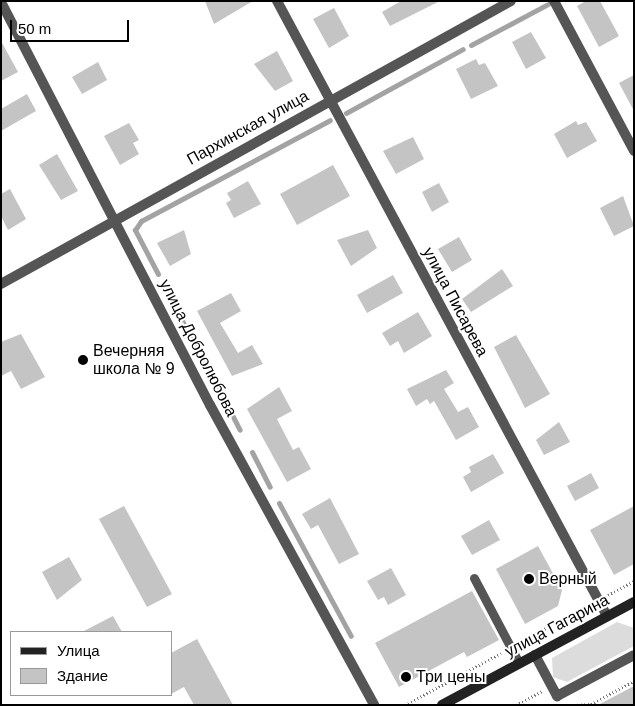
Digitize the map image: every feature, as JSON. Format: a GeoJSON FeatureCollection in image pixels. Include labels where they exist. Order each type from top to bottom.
{"type":"FeatureCollection","features":[{"type":"Feature","properties":{"kind":"main road","name":"улица Гагарина"},"geometry":{"type":"LineString","coordinates":[[442,705],[607,616],[632,606]]}},
{"type":"Feature","properties":{"kind":"street","name":"улица Писарева"},"geometry":{"type":"LineString","coordinates":[[277,1],[607,616]]}},
{"type":"Feature","properties":{"kind":"street","name":"Пархинская улица"},"geometry":{"type":"LineString","coordinates":[[1,284],[329,100],[511,1]]}},
{"type":"Feature","properties":{"kind":"street"},"geometry":{"type":"LineString","coordinates":[[554,1],[634,151]]}},
{"type":"Feature","properties":{"kind":"street","name":"улица Добролюбова"},"geometry":{"type":"LineString","coordinates":[[1,2],[116,220],[215,414],[374,705]]}},
{"type":"Feature","properties":{"kind":"street"},"geometry":{"type":"LineString","coordinates":[[535,655],[559,700],[634,655]]}},
{"type":"Feature","properties":{"kind":"lane"},"geometry":{"type":"LineString","coordinates":[[474,578],[519,663]]}},
{"type":"Feature","properties":{"kind":"path"},"geometry":{"type":"LineString","coordinates":[[574,705],[591,704],[634,681]]}},
{"type":"Feature","properties":{"kind":"shaded area"},"geometry":{"type":"Polygon","coordinates":[[[617,622],[634,628],[634,646],[567,682],[553,677],[552,658],[617,622]]]}},
{"type":"Feature","properties":{"kind":"building"},"geometry":{"type":"Polygon","coordinates":[[[205,1],[253,1],[214,24],[205,1]]]}},
{"type":"Feature","properties":{"kind":"building"},"geometry":{"type":"Polygon","coordinates":[[[401,1],[440,1],[390,26],[382,12],[401,1]]]}},
{"type":"Feature","properties":{"kind":"building"},"geometry":{"type":"Polygon","coordinates":[[[586,1],[600,1],[619,36],[599,47],[577,6],[586,1]]]}},
{"type":"Feature","properties":{"kind":"building"},"geometry":{"type":"Polygon","coordinates":[[[334,8],[349,36],[329,48],[313,19],[334,8]]]}},
{"type":"Feature","properties":{"kind":"building"},"geometry":{"type":"Polygon","coordinates":[[[531,32],[546,58],[526,69],[512,42],[531,32]]]}},
{"type":"Feature","properties":{"kind":"building"},"geometry":{"type":"Polygon","coordinates":[[[1,41],[18,72],[1,81],[1,41]]]}},
{"type":"Feature","properties":{"kind":"building"},"geometry":{"type":"Polygon","coordinates":[[[277,51],[293,81],[275,91],[254,64],[277,51]]]}},
{"type":"Feature","properties":{"kind":"building"},"geometry":{"type":"Polygon","coordinates":[[[476,59],[479,65],[485,63],[498,86],[471,99],[456,69],[476,59]]]}},
{"type":"Feature","properties":{"kind":"building"},"geometry":{"type":"Polygon","coordinates":[[[98,62],[107,80],[82,94],[72,77],[98,62]]]}},
{"type":"Feature","properties":{"kind":"building"},"geometry":{"type":"Polygon","coordinates":[[[634,75],[634,111],[619,83],[634,75]]]}},
{"type":"Feature","properties":{"kind":"building"},"geometry":{"type":"Polygon","coordinates":[[[27,94],[36,111],[1,131],[1,109],[27,94]]]}},
{"type":"Feature","properties":{"kind":"building"},"geometry":{"type":"Polygon","coordinates":[[[576,121],[578,125],[586,122],[597,141],[567,158],[554,134],[576,121]]]}},
{"type":"Feature","properties":{"kind":"building"},"geometry":{"type":"Polygon","coordinates":[[[129,123],[139,140],[133,143],[139,154],[120,165],[104,136],[129,123]]]}},
{"type":"Feature","properties":{"kind":"building"},"geometry":{"type":"Polygon","coordinates":[[[413,137],[424,159],[396,174],[383,151],[413,137]]]}},
{"type":"Feature","properties":{"kind":"building"},"geometry":{"type":"Polygon","coordinates":[[[57,154],[78,191],[61,200],[39,165],[57,154]]]}},
{"type":"Feature","properties":{"kind":"building"},"geometry":{"type":"Polygon","coordinates":[[[333,165],[350,196],[297,225],[280,194],[333,165]]]}},
{"type":"Feature","properties":{"kind":"building"},"geometry":{"type":"Polygon","coordinates":[[[248,181],[261,204],[234,218],[226,203],[231,200],[227,193],[248,181]]]}},
{"type":"Feature","properties":{"kind":"building"},"geometry":{"type":"Polygon","coordinates":[[[439,183],[449,202],[432,212],[422,192],[439,183]]]}},
{"type":"Feature","properties":{"kind":"building"},"geometry":{"type":"Polygon","coordinates":[[[10,189],[26,219],[8,230],[1,216],[1,194],[10,189]]]}},
{"type":"Feature","properties":{"kind":"building"},"geometry":{"type":"Polygon","coordinates":[[[623,196],[634,226],[614,236],[600,208],[623,196]]]}},
{"type":"Feature","properties":{"kind":"building"},"geometry":{"type":"Polygon","coordinates":[[[184,230],[191,254],[170,266],[157,243],[184,230]]]}},
{"type":"Feature","properties":{"kind":"building"},"geometry":{"type":"Polygon","coordinates":[[[368,230],[377,248],[351,266],[337,240],[368,230]]]}},
{"type":"Feature","properties":{"kind":"building"},"geometry":{"type":"Polygon","coordinates":[[[459,237],[472,260],[452,272],[438,249],[459,237]]]}},
{"type":"Feature","properties":{"kind":"building"},"geometry":{"type":"Polygon","coordinates":[[[502,269],[513,286],[471,312],[462,299],[502,269]]]}},
{"type":"Feature","properties":{"kind":"building"},"geometry":{"type":"Polygon","coordinates":[[[393,275],[403,293],[367,313],[357,295],[393,275]]]}},
{"type":"Feature","properties":{"kind":"building"},"geometry":{"type":"Polygon","coordinates":[[[231,293],[241,311],[220,323],[238,353],[252,345],[263,364],[232,376],[197,311],[231,293]]]}},
{"type":"Feature","properties":{"kind":"building"},"geometry":{"type":"Polygon","coordinates":[[[418,312],[432,336],[404,353],[398,341],[390,346],[382,333],[418,312]]]}},
{"type":"Feature","properties":{"kind":"building"},"geometry":{"type":"Polygon","coordinates":[[[21,334],[45,377],[21,389],[11,371],[1,376],[1,342],[21,334]]]}},
{"type":"Feature","properties":{"kind":"building"},"geometry":{"type":"Polygon","coordinates":[[[516,335],[550,394],[525,408],[494,347],[516,335]]]}},
{"type":"Feature","properties":{"kind":"building"},"geometry":{"type":"Polygon","coordinates":[[[446,370],[454,383],[444,389],[458,412],[468,407],[479,427],[456,440],[434,401],[430,404],[427,399],[416,406],[407,389],[446,370]]]}},
{"type":"Feature","properties":{"kind":"building"},"geometry":{"type":"Polygon","coordinates":[[[279,387],[292,411],[277,419],[293,450],[299,447],[311,469],[287,482],[247,409],[279,387]]]}},
{"type":"Feature","properties":{"kind":"building"},"geometry":{"type":"Polygon","coordinates":[[[559,422],[570,442],[544,455],[536,440],[559,422]]]}},
{"type":"Feature","properties":{"kind":"building"},"geometry":{"type":"Polygon","coordinates":[[[493,454],[504,473],[471,492],[463,477],[471,472],[469,467],[493,454]]]}},
{"type":"Feature","properties":{"kind":"building"},"geometry":{"type":"Polygon","coordinates":[[[591,473],[599,488],[575,501],[567,486],[591,473]]]}},
{"type":"Feature","properties":{"kind":"building"},"geometry":{"type":"Polygon","coordinates":[[[330,498],[359,554],[339,564],[318,525],[311,529],[302,514],[330,498]]]}},
{"type":"Feature","properties":{"kind":"building"},"geometry":{"type":"Polygon","coordinates":[[[124,506],[172,594],[147,607],[99,519],[124,506]]]}},
{"type":"Feature","properties":{"kind":"building"},"geometry":{"type":"Polygon","coordinates":[[[634,506],[634,564],[614,575],[590,530],[634,506]]]}},
{"type":"Feature","properties":{"kind":"building"},"geometry":{"type":"Polygon","coordinates":[[[489,520],[500,540],[472,555],[461,536],[489,520]]]}},
{"type":"Feature","properties":{"kind":"building","name":"Верный"},"geometry":{"type":"Polygon","coordinates":[[[538,546],[562,590],[558,606],[525,624],[496,569],[538,546]]]}},
{"type":"Feature","properties":{"kind":"building"},"geometry":{"type":"Polygon","coordinates":[[[69,557],[82,580],[57,600],[42,572],[69,557]]]}},
{"type":"Feature","properties":{"kind":"building"},"geometry":{"type":"Polygon","coordinates":[[[391,568],[406,595],[388,605],[384,597],[378,600],[367,581],[391,568]]]}},
{"type":"Feature","properties":{"kind":"building"},"geometry":{"type":"Polygon","coordinates":[[[472,591],[499,640],[467,657],[464,652],[399,687],[375,643],[472,591]]]}},
{"type":"Feature","properties":{"kind":"building"},"geometry":{"type":"Polygon","coordinates":[[[113,616],[121,631],[84,631],[113,616]]]}},
{"type":"Feature","properties":{"kind":"building"},"geometry":{"type":"Polygon","coordinates":[[[197,639],[233,705],[194,705],[184,687],[172,693],[172,652],[197,639]]]}},
{"type":"Feature","properties":{"kind":"building"},"geometry":{"type":"Polygon","coordinates":[[[634,686],[634,705],[598,705],[634,686]]]}},
{"type":"Feature","properties":{"kind":"waterway"},"geometry":{"type":"LineString","coordinates":[[471,45],[548,4]]}},
{"type":"Feature","properties":{"kind":"waterway"},"geometry":{"type":"LineString","coordinates":[[346,113],[463,49]]}},
{"type":"Feature","properties":{"kind":"waterway"},"geometry":{"type":"LineString","coordinates":[[158,274],[135,230],[141,221],[330,120]]}},
{"type":"Feature","properties":{"kind":"waterway"},"geometry":{"type":"LineString","coordinates":[[165,288],[198,351]]}},
{"type":"Feature","properties":{"kind":"waterway"},"geometry":{"type":"LineString","coordinates":[[203,361],[207,368]]}},
{"type":"Feature","properties":{"kind":"waterway"},"geometry":{"type":"LineString","coordinates":[[215,382],[220,392]]}},
{"type":"Feature","properties":{"kind":"waterway"},"geometry":{"type":"LineString","coordinates":[[226,403],[240,430]]}},
{"type":"Feature","properties":{"kind":"waterway"},"geometry":{"type":"LineString","coordinates":[[252,452],[270,487]]}},
{"type":"Feature","properties":{"kind":"waterway"},"geometry":{"type":"LineString","coordinates":[[279,503],[351,636]]}},
{"type":"Feature","properties":{"kind":"place","name":"Вечерняя школа № 9"},"geometry":{"type":"Point","coordinates":[83,360]}},
{"type":"Feature","properties":{"kind":"place","name":"Верный"},"geometry":{"type":"Point","coordinates":[529,579]}},
{"type":"Feature","properties":{"kind":"place","name":"Три цены"},"geometry":{"type":"Point","coordinates":[406,677]}}]}
